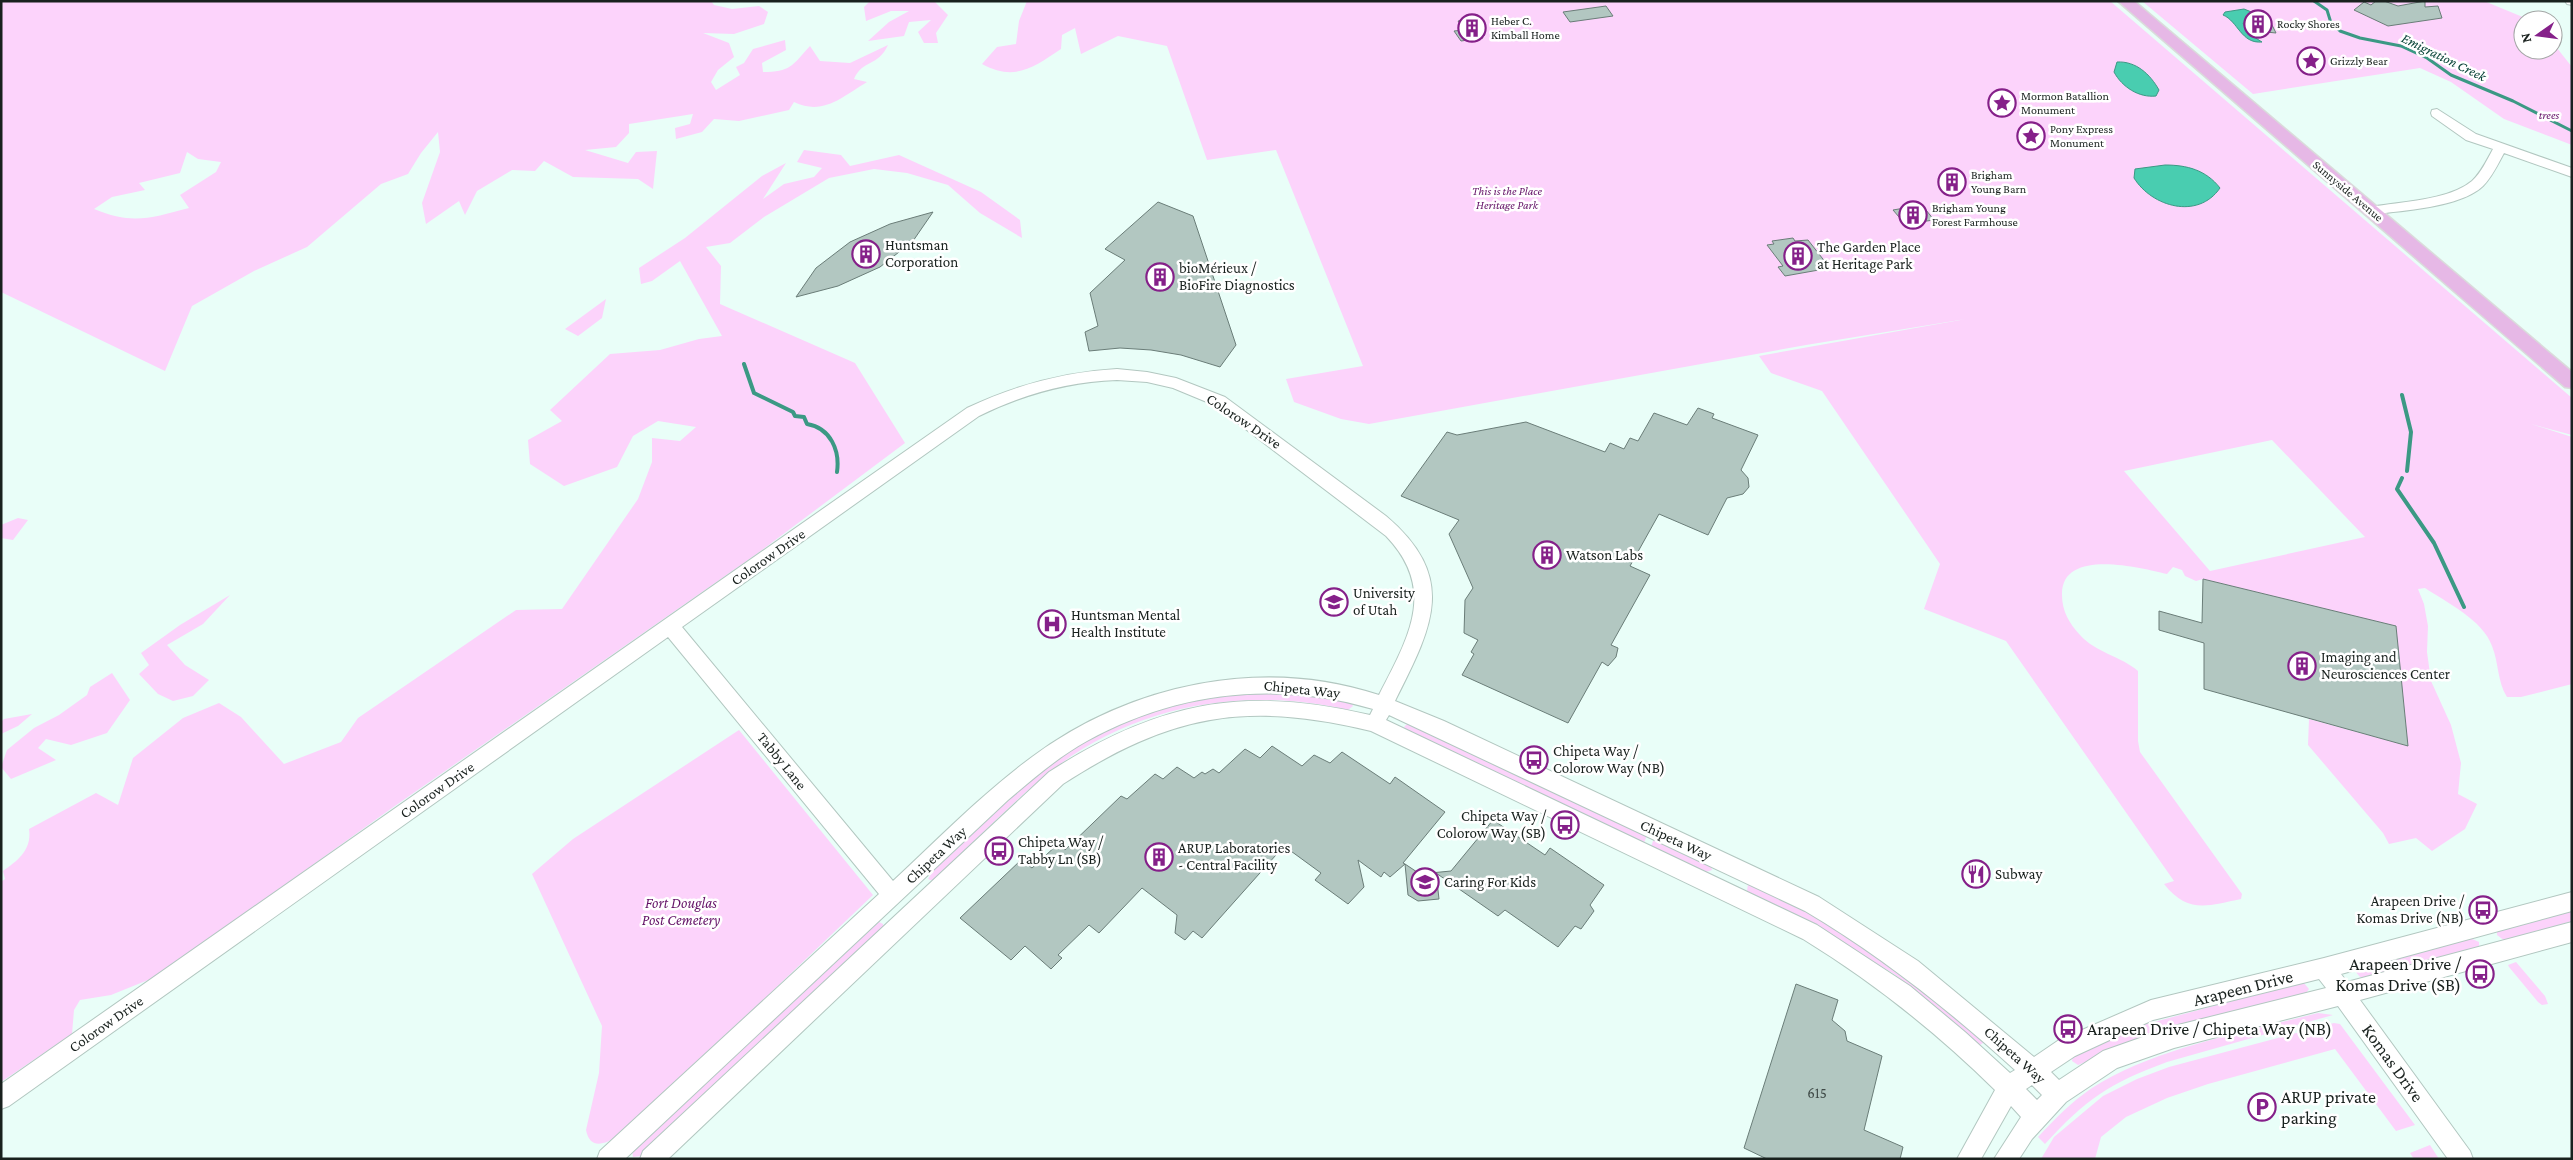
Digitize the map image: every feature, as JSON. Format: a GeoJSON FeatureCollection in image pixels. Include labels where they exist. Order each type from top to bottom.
{"type":"FeatureCollection","features":[{"type":"Feature","properties":{"kind":"main road","name":"Sunnyside Avenue"},"geometry":{"type":"LineString","coordinates":[[2125,1],[2572,382]]}},
{"type":"Feature","properties":{"kind":"street"},"geometry":{"type":"LineString","coordinates":[[2437,113],[2462,132],[2572,173]]}},
{"type":"Feature","properties":{"kind":"street"},"geometry":{"type":"LineString","coordinates":[[2371,211],[2466,192],[2483,179],[2501,148]]}},
{"type":"Feature","properties":{"kind":"street","name":"Colorow Drive"},"geometry":{"type":"LineString","coordinates":[[1,1098],[973,412],[997,399],[1023,389],[1080,376],[1122,375],[1187,387],[1206,394],[1224,404],[1386,525],[1413,555],[1424,586],[1422,619],[1417,634],[1375,724]]}},
{"type":"Feature","properties":{"kind":"street","name":"Tabby Lane"},"geometry":{"type":"LineString","coordinates":[[670,626],[893,896]]}},
{"type":"Feature","properties":{"kind":"street","name":"Chipeta Way"},"geometry":{"type":"LineString","coordinates":[[608,1159],[1041,760],[1083,732],[1129,710],[1201,689],[1251,684],[1324,689],[1384,704],[1782,889],[1842,921],[1893,954],[1932,983],[2058,1094]]}},
{"type":"Feature","properties":{"kind":"street","name":"Chipeta Way"},"geometry":{"type":"LineString","coordinates":[[650,1159],[1056,778],[1101,748],[1134,732],[1175,718],[1226,708],[1301,708],[1328,712],[1375,724],[1810,932],[1851,956],[1911,998],[2009,1087],[2037,1117]]}},
{"type":"Feature","properties":{"kind":"street","name":"Arapeen Drive"},"geometry":{"type":"LineString","coordinates":[[1968,1159],[2009,1087],[2066,1048],[2150,1010],[2324,968],[2572,902]]}},
{"type":"Feature","properties":{"kind":"street","name":"Arapeen Drive"},"geometry":{"type":"LineString","coordinates":[[2005,1159],[2037,1117],[2058,1094],[2111,1059],[2174,1037],[2343,994],[2572,932]]}},
{"type":"Feature","properties":{"kind":"street","name":"Komas Drive"},"geometry":{"type":"LineString","coordinates":[[2324,968],[2462,1159]]}},
{"type":"Feature","properties":{"kind":"green space"},"geometry":{"type":"Polygon","coordinates":[[[1,1],[711,1],[714,5],[732,9],[759,6],[768,12],[764,24],[734,34],[703,33],[729,43],[734,57],[718,70],[711,82],[716,90],[740,75],[736,67],[744,63],[753,49],[785,40],[786,50],[762,63],[763,72],[785,69],[810,46],[820,61],[850,63],[888,45],[880,57],[862,68],[854,79],[867,82],[832,103],[814,107],[794,102],[789,110],[739,121],[714,119],[702,132],[676,139],[675,128],[690,124],[693,114],[629,124],[629,133],[616,147],[585,150],[628,163],[636,152],[657,151],[653,189],[638,179],[573,177],[544,161],[535,171],[512,170],[477,191],[465,215],[459,201],[426,224],[422,203],[440,152],[438,132],[421,153],[408,174],[381,184],[307,247],[254,271],[192,306],[165,371],[1,292],[1,1]],[[187,152],[180,173],[139,183],[145,190],[112,197],[94,209],[120,217],[142,218],[189,208],[180,195],[216,172],[221,162],[198,159],[187,152]]]}},
{"type":"Feature","properties":{"kind":"green space"},"geometry":{"type":"Polygon","coordinates":[[[870,1],[935,2],[948,15],[936,33],[938,43],[924,43],[918,32],[931,20],[909,22],[904,36],[868,41],[889,22],[909,11],[891,11],[866,21],[864,7],[870,1]]]}},
{"type":"Feature","properties":{"kind":"green space","name":"This is the Place Heritage Park"},"geometry":{"type":"Polygon","coordinates":[[[1027,1],[2110,1],[2572,398],[2572,435],[2531,424],[2572,437],[2572,684],[2521,697],[2507,697],[2501,685],[2492,646],[2481,628],[2463,613],[2425,588],[2418,589],[2424,604],[2428,626],[2427,652],[2431,681],[2451,725],[2461,763],[2458,794],[2477,804],[2465,829],[2432,851],[2416,838],[2389,844],[2383,833],[2308,745],[2309,719],[2408,746],[2396,626],[2203,579],[2196,581],[2185,576],[2182,570],[2173,567],[2167,574],[2122,565],[2104,564],[2088,566],[2074,571],[2065,580],[2062,595],[2063,606],[2069,621],[2086,641],[2138,671],[2138,741],[2140,752],[2242,894],[2241,899],[2218,904],[2190,904],[2173,894],[2164,884],[2174,881],[2006,641],[1924,609],[1940,564],[1822,391],[1771,373],[1759,356],[1966,319],[1806,345],[1369,424],[1341,419],[1294,402],[1286,379],[1363,366],[1276,150],[1207,160],[1167,46],[1118,36],[1081,54],[1075,28],[1062,35],[1061,49],[1024,70],[1004,72],[982,64],[997,47],[1016,44],[1019,21],[1027,1]],[[2272,440],[2124,471],[2210,571],[2365,537],[2272,440]]]}},
{"type":"Feature","properties":{"kind":"green space","name":"trees"},"geometry":{"type":"Polygon","coordinates":[[[2142,1],[2484,1],[2513,13],[2513,60],[2563,60],[2563,56],[2572,67],[2572,145],[2504,119],[2451,82],[2420,68],[2253,94],[2142,1]]]}},
{"type":"Feature","properties":{"kind":"green space"},"geometry":{"type":"Polygon","coordinates":[[[804,150],[841,155],[850,166],[899,155],[981,192],[1020,220],[1022,238],[980,213],[948,185],[907,173],[874,169],[829,178],[764,217],[730,243],[706,247],[721,266],[720,304],[855,363],[905,443],[758,553],[392,808],[158,976],[111,995],[80,1000],[74,1010],[72,1034],[1,1082],[1,882],[5,879],[3,871],[19,858],[26,848],[29,829],[96,793],[118,805],[133,758],[183,718],[219,703],[241,717],[284,764],[341,742],[358,718],[516,610],[562,609],[638,499],[652,462],[652,438],[680,441],[696,427],[658,421],[633,436],[617,467],[564,486],[530,464],[528,440],[562,421],[550,410],[610,354],[660,350],[699,339],[722,336],[680,261],[652,281],[641,284],[639,268],[685,238],[762,176],[786,163],[763,199],[784,184],[814,177],[822,168],[797,162],[804,150]]]}},
{"type":"Feature","properties":{"kind":"green space"},"geometry":{"type":"Polygon","coordinates":[[[606,299],[602,318],[578,336],[565,329],[606,299]]]}},
{"type":"Feature","properties":{"kind":"green space"},"geometry":{"type":"Polygon","coordinates":[[[18,518],[28,520],[13,540],[1,538],[1,525],[18,518]]]}},
{"type":"Feature","properties":{"kind":"green space"},"geometry":{"type":"Polygon","coordinates":[[[230,595],[203,624],[167,645],[185,665],[209,680],[193,696],[173,701],[158,694],[139,674],[149,665],[141,653],[180,625],[230,595]]]}},
{"type":"Feature","properties":{"kind":"green space"},"geometry":{"type":"Polygon","coordinates":[[[112,673],[130,700],[107,733],[71,745],[46,739],[38,748],[56,760],[11,779],[1,767],[7,750],[34,728],[59,715],[87,695],[90,687],[112,673]]]}},
{"type":"Feature","properties":{"kind":"green space"},"geometry":{"type":"Polygon","coordinates":[[[1278,692],[1323,696],[1352,704],[1353,706],[1348,710],[1311,703],[1273,700],[1235,701],[1161,714],[1125,727],[1091,744],[1042,778],[1010,806],[933,881],[928,879],[935,868],[1044,768],[1087,739],[1138,715],[1214,695],[1278,692]]]}},
{"type":"Feature","properties":{"kind":"green space"},"geometry":{"type":"Polygon","coordinates":[[[32,714],[18,726],[1,734],[1,722],[4,719],[32,714]]]}},
{"type":"Feature","properties":{"kind":"green space"},"geometry":{"type":"Polygon","coordinates":[[[1408,723],[1647,835],[1644,843],[1409,731],[1404,727],[1408,723]]]}},
{"type":"Feature","properties":{"kind":"green space","name":"Fort Douglas Post Cemetery"},"geometry":{"type":"Polygon","coordinates":[[[739,730],[873,895],[634,1123],[608,1142],[594,1143],[589,1139],[586,1130],[599,1073],[602,1026],[532,874],[573,839],[739,730]]]}},
{"type":"Feature","properties":{"kind":"green space"},"geometry":{"type":"Polygon","coordinates":[[[1654,839],[1711,866],[1712,870],[1706,872],[1651,846],[1654,839]]]}},
{"type":"Feature","properties":{"kind":"green space"},"geometry":{"type":"Polygon","coordinates":[[[1748,884],[1830,921],[1898,966],[1984,1039],[1983,1043],[1980,1045],[1976,1043],[1894,974],[1810,923],[1747,891],[1748,884]]]}},
{"type":"Feature","properties":{"kind":"green space"},"geometry":{"type":"Polygon","coordinates":[[[2572,910],[2572,921],[2505,941],[2497,935],[2497,931],[2572,910]]]}},
{"type":"Feature","properties":{"kind":"green space"},"geometry":{"type":"Polygon","coordinates":[[[879,922],[883,924],[883,929],[642,1156],[633,1157],[632,1150],[879,922]]]}},
{"type":"Feature","properties":{"kind":"green space"},"geometry":{"type":"Polygon","coordinates":[[[2470,938],[2479,942],[2479,947],[2367,977],[2360,977],[2355,971],[2356,968],[2470,938]]]}},
{"type":"Feature","properties":{"kind":"green space"},"geometry":{"type":"Polygon","coordinates":[[[2516,962],[2545,996],[2548,1004],[2542,1005],[2538,1002],[2509,967],[2508,965],[2516,962]]]}},
{"type":"Feature","properties":{"kind":"green space"},"geometry":{"type":"Polygon","coordinates":[[[2303,982],[2309,989],[2306,993],[2162,1031],[2078,1065],[2072,1061],[2073,1055],[2128,1029],[2303,982]]]}},
{"type":"Feature","properties":{"kind":"green space"},"geometry":{"type":"Polygon","coordinates":[[[2318,1013],[2333,1015],[2167,1062],[2130,1077],[2100,1094],[2073,1115],[2045,1144],[2038,1137],[2084,1093],[2116,1074],[2142,1062],[2231,1034],[2318,1013]]]}},
{"type":"Feature","properties":{"kind":"green space"},"geometry":{"type":"Polygon","coordinates":[[[2334,1023],[2340,1024],[2415,1125],[2396,1131],[2335,1049],[2208,1084],[2167,1098],[2126,1117],[2101,1137],[2095,1159],[2041,1159],[2054,1137],[2103,1096],[2137,1079],[2169,1067],[2334,1023]]]}},
{"type":"Feature","properties":{"kind":"green space"},"geometry":{"type":"Polygon","coordinates":[[[2430,1145],[2439,1159],[2414,1159],[2410,1153],[2430,1145]]]}},
{"type":"Feature","properties":{"kind":"shaded area"},"geometry":{"type":"Polygon","coordinates":[[[2244,9],[2254,13],[2256,20],[2251,20],[2252,23],[2243,23],[2246,30],[2251,30],[2254,37],[2262,42],[2255,42],[2244,36],[2223,15],[2225,12],[2244,9]]]}},
{"type":"Feature","properties":{"kind":"shaded area"},"geometry":{"type":"Polygon","coordinates":[[[2117,62],[2136,66],[2147,74],[2159,90],[2156,96],[2143,95],[2126,87],[2114,72],[2117,62]]]}},
{"type":"Feature","properties":{"kind":"shaded area"},"geometry":{"type":"Polygon","coordinates":[[[2165,165],[2181,166],[2196,170],[2209,177],[2220,188],[2211,198],[2200,204],[2188,207],[2163,202],[2142,188],[2134,178],[2135,169],[2165,165]]]}},
{"type":"Feature","properties":{"kind":"building"},"geometry":{"type":"Polygon","coordinates":[[[2376,1],[2384,1],[2398,6],[2425,1],[2425,7],[2438,6],[2442,18],[2388,26],[2354,10],[2364,2],[2371,5],[2376,1]]]}},
{"type":"Feature","properties":{"kind":"building"},"geometry":{"type":"Polygon","coordinates":[[[1606,6],[1613,16],[1570,22],[1563,12],[1606,6]]]}},
{"type":"Feature","properties":{"kind":"building","name":"Rocky Shores"},"geometry":{"type":"Polygon","coordinates":[[[2254,15],[2268,17],[2276,33],[2256,31],[2250,19],[2256,20],[2254,15]]]}},
{"type":"Feature","properties":{"kind":"building","name":"Heber C. Kimball Home"},"geometry":{"type":"Polygon","coordinates":[[[1475,19],[1485,35],[1482,36],[1483,38],[1461,41],[1454,31],[1464,30],[1458,21],[1475,19]]]}},
{"type":"Feature","properties":{"kind":"building","name":"Brigham Young Barn"},"geometry":{"type":"Polygon","coordinates":[[[1954,175],[1965,186],[1949,190],[1938,178],[1954,175]]]}},
{"type":"Feature","properties":{"kind":"building","name":"bioMérieux / BioFire Diagnostics"},"geometry":{"type":"Polygon","coordinates":[[[1158,202],[1193,216],[1236,345],[1220,367],[1181,355],[1151,350],[1120,348],[1089,351],[1085,332],[1098,326],[1090,293],[1125,260],[1105,249],[1158,202]]]}},
{"type":"Feature","properties":{"kind":"building","name":"Brigham Young Forest Farmhouse"},"geometry":{"type":"Polygon","coordinates":[[[1922,205],[1934,220],[1905,224],[1893,210],[1922,205]]]}},
{"type":"Feature","properties":{"kind":"building","name":"Huntsman Corporation"},"geometry":{"type":"Polygon","coordinates":[[[933,212],[913,241],[880,267],[838,286],[796,297],[816,268],[850,242],[890,224],[933,212]]]}},
{"type":"Feature","properties":{"kind":"building","name":"The Garden Place at Heritage Park"},"geometry":{"type":"Polygon","coordinates":[[[1793,238],[1795,241],[1808,240],[1830,268],[1785,276],[1778,267],[1783,266],[1767,245],[1774,244],[1772,241],[1793,238]]]}},
{"type":"Feature","properties":{"kind":"building","name":"Watson Labs"},"geometry":{"type":"Polygon","coordinates":[[[1698,408],[1714,414],[1712,418],[1758,435],[1741,470],[1748,478],[1749,487],[1743,494],[1727,498],[1708,535],[1659,514],[1630,566],[1650,575],[1611,645],[1618,648],[1616,657],[1608,666],[1602,662],[1568,723],[1462,675],[1474,654],[1471,652],[1478,640],[1464,633],[1465,600],[1473,588],[1449,534],[1459,520],[1401,496],[1447,432],[1457,435],[1526,422],[1605,452],[1610,443],[1624,449],[1630,438],[1638,441],[1654,413],[1687,425],[1698,408]]]}},
{"type":"Feature","properties":{"kind":"building","name":"Imaging and Neurosciences Center"},"geometry":{"type":"Polygon","coordinates":[[[2203,579],[2396,626],[2408,746],[2204,689],[2204,643],[2159,630],[2159,611],[2202,623],[2203,579]]]}},
{"type":"Feature","properties":{"kind":"building","name":"ARUP Laboratories - Central Facility"},"geometry":{"type":"Polygon","coordinates":[[[1272,746],[1302,766],[1314,755],[1330,763],[1342,752],[1390,784],[1395,777],[1445,812],[1403,863],[1405,864],[1390,877],[1384,872],[1381,877],[1358,860],[1364,887],[1348,904],[1315,880],[1321,873],[1284,846],[1202,938],[1193,931],[1185,940],[1175,933],[1177,915],[1142,888],[1099,933],[1089,925],[1058,955],[1062,958],[1051,969],[1025,946],[1011,960],[960,918],[1021,860],[1032,868],[1058,844],[1065,850],[1121,796],[1127,799],[1155,774],[1163,779],[1177,767],[1194,778],[1202,772],[1205,774],[1213,769],[1219,773],[1245,749],[1260,758],[1272,746]]]}},
{"type":"Feature","properties":{"kind":"building"},"geometry":{"type":"Polygon","coordinates":[[[1493,820],[1545,855],[1550,848],[1604,885],[1590,905],[1594,911],[1581,929],[1575,926],[1558,947],[1505,910],[1498,916],[1436,873],[1439,899],[1418,901],[1408,895],[1405,864],[1420,874],[1451,871],[1493,820]]]}},
{"type":"Feature","properties":{"kind":"building"},"geometry":{"type":"Polygon","coordinates":[[[1796,984],[1838,1000],[1832,1020],[1845,1031],[1847,1041],[1882,1056],[1864,1130],[1903,1147],[1900,1159],[1767,1159],[1744,1148],[1796,984]]]}},
{"type":"Feature","properties":{"kind":"waterway","name":"Emigration Creek"},"geometry":{"type":"LineString","coordinates":[[2314,1],[2327,10],[2331,23],[2340,31],[2360,38],[2401,46],[2427,58],[2451,75],[2513,101],[2572,131]]}},
{"type":"Feature","properties":{"kind":"waterway"},"geometry":{"type":"LineString","coordinates":[[744,364],[754,393],[793,412],[795,416],[804,417],[807,424],[815,426],[828,435],[837,456],[837,472]]}},
{"type":"Feature","properties":{"kind":"waterway"},"geometry":{"type":"LineString","coordinates":[[2402,395],[2411,432],[2407,471]]}},
{"type":"Feature","properties":{"kind":"waterway"},"geometry":{"type":"LineString","coordinates":[[2402,478],[2397,489],[2434,543],[2464,607]]}},
{"type":"Feature","properties":{"kind":"place","name":"Rocky Shores"},"geometry":{"type":"Point","coordinates":[2258,24]}},
{"type":"Feature","properties":{"kind":"place","name":"Heber C. Kimball Home"},"geometry":{"type":"Point","coordinates":[1472,28]}},
{"type":"Feature","properties":{"kind":"place","name":"Grizzly Bear"},"geometry":{"type":"Point","coordinates":[2311,61]}},
{"type":"Feature","properties":{"kind":"place","name":"Mormon Batallion Monument"},"geometry":{"type":"Point","coordinates":[2002,103]}},
{"type":"Feature","properties":{"kind":"place","name":"Pony Express Monument"},"geometry":{"type":"Point","coordinates":[2031,136]}},
{"type":"Feature","properties":{"kind":"place","name":"Brigham Young Barn"},"geometry":{"type":"Point","coordinates":[1952,182]}},
{"type":"Feature","properties":{"kind":"place","name":"Brigham Young Forest Farmhouse"},"geometry":{"type":"Point","coordinates":[1913,215]}},
{"type":"Feature","properties":{"kind":"place","name":"Huntsman Corporation"},"geometry":{"type":"Point","coordinates":[866,254]}},
{"type":"Feature","properties":{"kind":"place","name":"The Garden Place at Heritage Park"},"geometry":{"type":"Point","coordinates":[1798,256]}},
{"type":"Feature","properties":{"kind":"place","name":"bioMérieux / BioFire Diagnostics"},"geometry":{"type":"Point","coordinates":[1160,277]}},
{"type":"Feature","properties":{"kind":"place","name":"Watson Labs"},"geometry":{"type":"Point","coordinates":[1547,555]}},
{"type":"Feature","properties":{"kind":"place","name":"University of Utah"},"geometry":{"type":"Point","coordinates":[1334,602]}},
{"type":"Feature","properties":{"kind":"place","name":"Huntsman Mental Health Institute"},"geometry":{"type":"Point","coordinates":[1052,624]}},
{"type":"Feature","properties":{"kind":"place","name":"Imaging and Neurosciences Center"},"geometry":{"type":"Point","coordinates":[2302,666]}},
{"type":"Feature","properties":{"kind":"place","name":"Chipeta Way / Colorow Way (NB)"},"geometry":{"type":"Point","coordinates":[1534,760]}},
{"type":"Feature","properties":{"kind":"place","name":"Chipeta Way / Colorow Way (SB)"},"geometry":{"type":"Point","coordinates":[1565,825]}},
{"type":"Feature","properties":{"kind":"place","name":"Chipeta Way / Tabby Ln (SB)"},"geometry":{"type":"Point","coordinates":[999,851]}},
{"type":"Feature","properties":{"kind":"place","name":"ARUP Laboratories - Central Facility"},"geometry":{"type":"Point","coordinates":[1159,857]}},
{"type":"Feature","properties":{"kind":"place","name":"Subway"},"geometry":{"type":"Point","coordinates":[1976,874]}},
{"type":"Feature","properties":{"kind":"place","name":"Caring For Kids"},"geometry":{"type":"Point","coordinates":[1425,882]}},
{"type":"Feature","properties":{"kind":"place","name":"Arapeen Drive / Komas Drive (NB)"},"geometry":{"type":"Point","coordinates":[2483,910]}},
{"type":"Feature","properties":{"kind":"place","name":"Arapeen Drive / Komas Drive (SB)"},"geometry":{"type":"Point","coordinates":[2480,974]}},
{"type":"Feature","properties":{"kind":"place","name":"Arapeen Drive / Chipeta Way (NB)"},"geometry":{"type":"Point","coordinates":[2068,1029]}},
{"type":"Feature","properties":{"kind":"place","name":"ARUP private parking"},"geometry":{"type":"Point","coordinates":[2262,1107]}}]}
